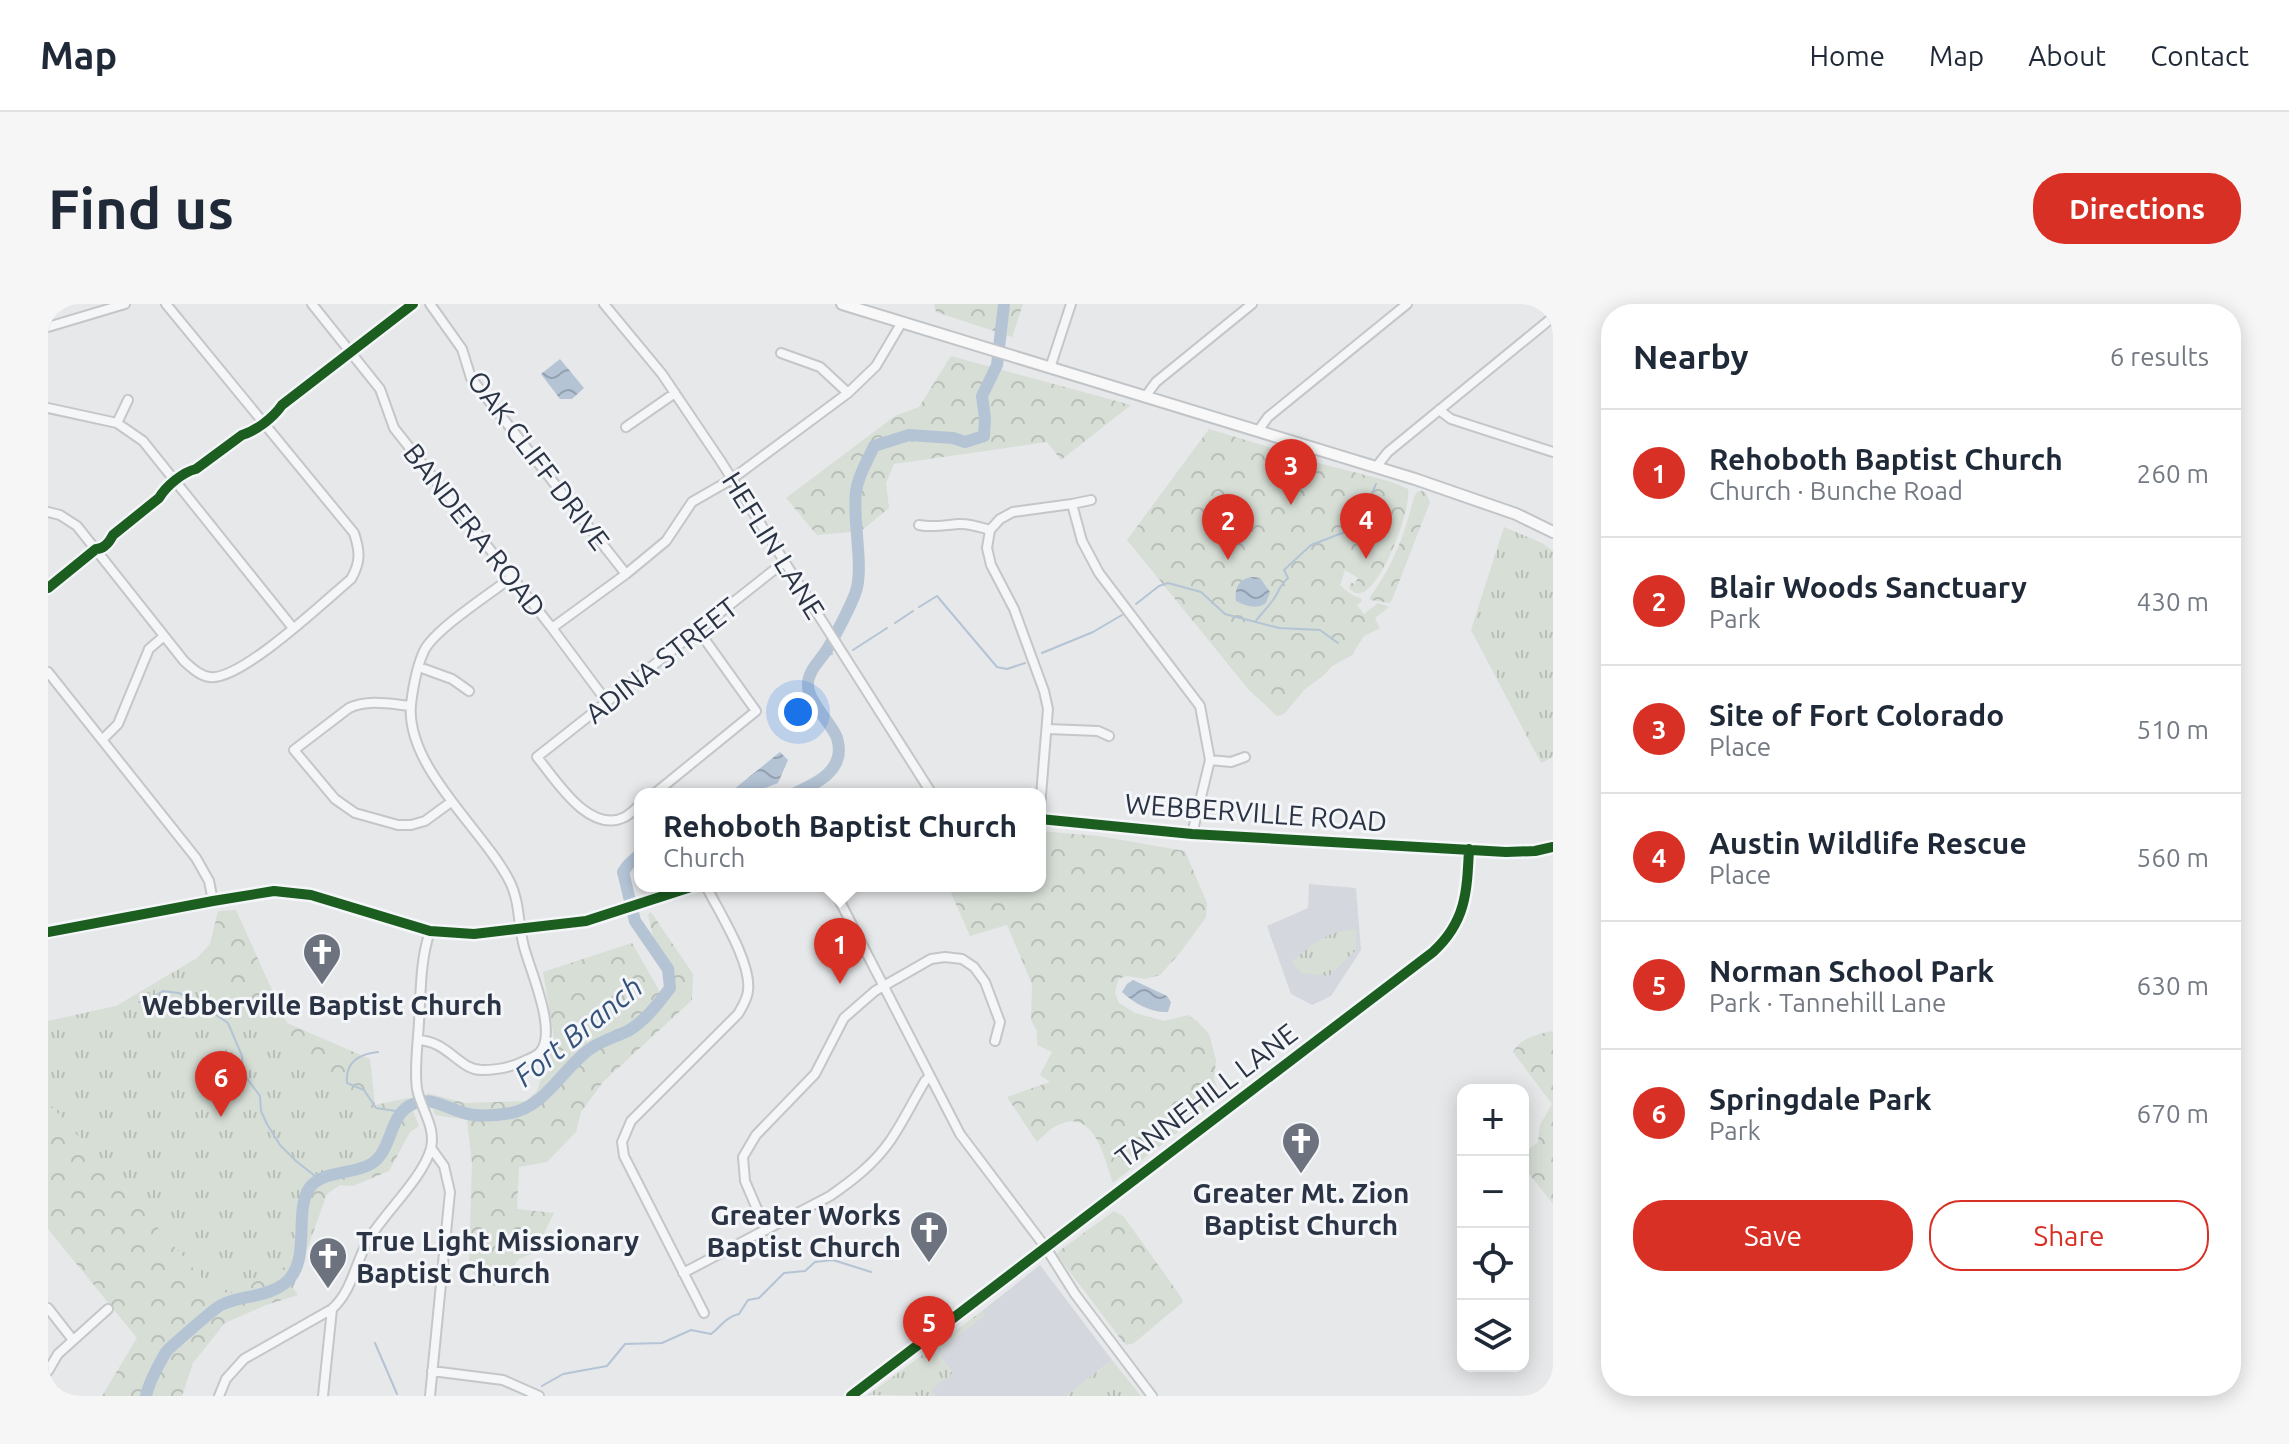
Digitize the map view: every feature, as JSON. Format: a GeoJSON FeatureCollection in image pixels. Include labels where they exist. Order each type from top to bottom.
{"type":"FeatureCollection","features":[{"type":"Feature","properties":{"kind":"main road"},"geometry":{"type":"LineString","coordinates":[[48,588],[96,549],[96,545],[106,536],[113,535],[159,498],[166,496],[178,483],[192,476],[196,469],[277,412],[413,304]]}},
{"type":"Feature","properties":{"kind":"main road"},"geometry":{"type":"LineString","coordinates":[[842,304],[1376,467],[1502,508],[1553,532]]}},
{"type":"Feature","properties":{"kind":"street"},"geometry":{"type":"LineString","coordinates":[[48,327],[125,304]]}},
{"type":"Feature","properties":{"kind":"street"},"geometry":{"type":"LineString","coordinates":[[48,512],[60,515],[77,526],[184,661],[196,672],[211,677],[227,675],[240,668],[351,579],[360,557],[354,533],[166,304]]}},
{"type":"Feature","properties":{"kind":"street","name":"BANDERA ROAD"},"geometry":{"type":"LineString","coordinates":[[312,304],[380,389],[394,428],[607,702]]}},
{"type":"Feature","properties":{"kind":"street","name":"OAK CLIFF DRIVE"},"geometry":{"type":"LineString","coordinates":[[430,304],[462,349],[471,378],[626,574]]}},
{"type":"Feature","properties":{"kind":"street","name":"HEFLIN LANE"},"geometry":{"type":"LineString","coordinates":[[604,304],[675,393],[928,788]]}},
{"type":"Feature","properties":{"kind":"street"},"geometry":{"type":"LineString","coordinates":[[1050,368],[1071,304]]}},
{"type":"Feature","properties":{"kind":"street"},"geometry":{"type":"LineString","coordinates":[[1145,397],[1156,382],[1252,304]]}},
{"type":"Feature","properties":{"kind":"street"},"geometry":{"type":"LineString","coordinates":[[1258,431],[1268,417],[1407,304]]}},
{"type":"Feature","properties":{"kind":"street"},"geometry":{"type":"LineString","coordinates":[[1376,467],[1388,452],[1553,317]]}},
{"type":"Feature","properties":{"kind":"street"},"geometry":{"type":"LineString","coordinates":[[552,628],[666,541],[692,502],[732,479],[848,393],[876,366],[902,322]]}},
{"type":"Feature","properties":{"kind":"street"},"geometry":{"type":"LineString","coordinates":[[781,353],[820,367],[848,393]]}},
{"type":"Feature","properties":{"kind":"street"},"geometry":{"type":"LineString","coordinates":[[626,427],[675,393]]}},
{"type":"Feature","properties":{"kind":"street"},"geometry":{"type":"LineString","coordinates":[[117,423],[128,400]]}},
{"type":"Feature","properties":{"kind":"street"},"geometry":{"type":"LineString","coordinates":[[48,408],[117,423],[143,441],[293,628]]}},
{"type":"Feature","properties":{"kind":"street"},"geometry":{"type":"LineString","coordinates":[[1439,410],[1451,419],[1553,452]]}},
{"type":"Feature","properties":{"kind":"street"},"geometry":{"type":"LineString","coordinates":[[1042,788],[1048,709],[1014,609],[991,565],[987,548],[990,530],[1000,519],[1013,512],[1091,500]]}},
{"type":"Feature","properties":{"kind":"street"},"geometry":{"type":"LineString","coordinates":[[1072,504],[1082,541],[1099,573],[1200,706],[1210,760],[1192,834]]}},
{"type":"Feature","properties":{"kind":"street"},"geometry":{"type":"LineString","coordinates":[[919,525],[935,528],[958,524],[990,530]]}},
{"type":"Feature","properties":{"kind":"street","name":"ADINA STREET"},"geometry":{"type":"LineString","coordinates":[[634,810],[623,818],[610,821],[589,816],[537,757],[784,562]]}},
{"type":"Feature","properties":{"kind":"street"},"geometry":{"type":"LineString","coordinates":[[418,1040],[437,1044],[467,1065],[480,1070],[510,1066],[539,1053],[544,1041],[544,1012],[520,930],[517,902],[507,877],[451,802],[418,748],[411,706],[419,667],[425,650],[435,636],[512,577]]}},
{"type":"Feature","properties":{"kind":"street"},"geometry":{"type":"LineString","coordinates":[[661,788],[756,711],[698,630]]}},
{"type":"Feature","properties":{"kind":"street"},"geometry":{"type":"LineString","coordinates":[[103,739],[118,724],[149,649],[164,636]]}},
{"type":"Feature","properties":{"kind":"street"},"geometry":{"type":"LineString","coordinates":[[419,667],[452,679],[469,691]]}},
{"type":"Feature","properties":{"kind":"street"},"geometry":{"type":"LineString","coordinates":[[48,672],[201,867],[209,881],[213,901]]}},
{"type":"Feature","properties":{"kind":"street"},"geometry":{"type":"LineString","coordinates":[[411,706],[359,703],[294,750],[335,799],[355,813],[398,825],[411,825],[425,821],[451,802]]}},
{"type":"Feature","properties":{"kind":"street"},"geometry":{"type":"LineString","coordinates":[[1048,729],[1098,731],[1109,736]]}},
{"type":"Feature","properties":{"kind":"street"},"geometry":{"type":"LineString","coordinates":[[1210,760],[1231,762],[1245,757]]}},
{"type":"Feature","properties":{"kind":"street","name":"WEBBERVILLE ROAD"},"geometry":{"type":"LineString","coordinates":[[1046,820],[1192,834],[1469,849]]}},
{"type":"Feature","properties":{"kind":"street"},"geometry":{"type":"LineString","coordinates":[[1469,849],[1521,852],[1553,847]]}},
{"type":"Feature","properties":{"kind":"street","name":"TANNEHILL LANE"},"geometry":{"type":"LineString","coordinates":[[851,1396],[1440,946],[1464,906],[1469,849]]}},
{"type":"Feature","properties":{"kind":"street"},"geometry":{"type":"LineString","coordinates":[[48,932],[261,892],[299,893],[324,898],[430,931],[460,935],[586,921],[676,892]]}},
{"type":"Feature","properties":{"kind":"street"},"geometry":{"type":"LineString","coordinates":[[704,1313],[624,1156],[622,1142],[626,1128],[635,1116],[738,1014],[747,997],[749,989],[744,961],[709,892]]}},
{"type":"Feature","properties":{"kind":"street"},"geometry":{"type":"LineString","coordinates":[[835,892],[965,1142],[1152,1396]]}},
{"type":"Feature","properties":{"kind":"street"},"geometry":{"type":"LineString","coordinates":[[219,1396],[226,1379],[244,1359],[332,1309],[348,1289],[365,1245],[408,1188],[431,1148],[432,1132],[417,1086],[422,957],[430,931]]}},
{"type":"Feature","properties":{"kind":"street"},"geometry":{"type":"LineString","coordinates":[[766,1230],[745,1181],[743,1157],[756,1135],[815,1074],[844,1018],[883,986],[931,959],[962,959],[974,967],[985,982],[1000,1022],[995,1041]]}},
{"type":"Feature","properties":{"kind":"street"},"geometry":{"type":"LineString","coordinates":[[683,1273],[830,1196],[862,1173],[890,1142],[930,1076]]}},
{"type":"Feature","properties":{"kind":"street"},"geometry":{"type":"LineString","coordinates":[[430,1396],[450,1192],[444,1166],[431,1148]]}},
{"type":"Feature","properties":{"kind":"street"},"geometry":{"type":"LineString","coordinates":[[48,1308],[73,1340]]}},
{"type":"Feature","properties":{"kind":"street"},"geometry":{"type":"LineString","coordinates":[[48,1371],[58,1354],[108,1309]]}},
{"type":"Feature","properties":{"kind":"street"},"geometry":{"type":"LineString","coordinates":[[323,1396],[332,1309]]}},
{"type":"Feature","properties":{"kind":"street"},"geometry":{"type":"LineString","coordinates":[[432,1371],[503,1380],[539,1396]]}},
{"type":"Feature","properties":{"kind":"shaded area"},"geometry":{"type":"Polygon","coordinates":[[[1309,884],[1356,888],[1361,950],[1331,996],[1312,1005],[1291,994],[1267,926],[1308,908],[1309,884]]]}},
{"type":"Feature","properties":{"kind":"shaded area"},"geometry":{"type":"Polygon","coordinates":[[[1040,1265],[1112,1360],[1066,1396],[935,1396],[930,1390],[953,1373],[937,1352],[1040,1265]]]}},
{"type":"Feature","properties":{"kind":"green space"},"geometry":{"type":"Polygon","coordinates":[[[934,304],[1023,304],[1012,337],[936,312],[934,304]]]}},
{"type":"Feature","properties":{"kind":"green space"},"geometry":{"type":"Polygon","coordinates":[[[951,356],[1131,405],[1061,460],[1047,442],[894,464],[886,483],[889,508],[861,531],[817,535],[786,498],[895,416],[919,407],[951,356]]]}},
{"type":"Feature","properties":{"kind":"green space"},"geometry":{"type":"Polygon","coordinates":[[[1209,429],[1408,489],[1400,530],[1377,579],[1368,589],[1357,593],[1349,588],[1351,582],[1354,584],[1358,578],[1345,570],[1340,585],[1361,598],[1357,605],[1364,614],[1378,603],[1389,607],[1375,618],[1380,628],[1364,636],[1352,655],[1332,666],[1305,689],[1284,714],[1277,716],[1249,690],[1127,540],[1209,429]]]}},
{"type":"Feature","properties":{"kind":"green space"},"geometry":{"type":"Polygon","coordinates":[[[1422,491],[1430,502],[1392,600],[1390,603],[1370,600],[1397,549],[1414,497],[1422,491]]]}},
{"type":"Feature","properties":{"kind":"green space"},"geometry":{"type":"Polygon","coordinates":[[[1504,527],[1553,551],[1553,757],[1541,763],[1471,630],[1504,527]]]}},
{"type":"Feature","properties":{"kind":"green space"},"geometry":{"type":"Polygon","coordinates":[[[1046,832],[1098,836],[1185,851],[1207,903],[1206,917],[1160,975],[1145,979],[1127,976],[1118,979],[1115,993],[1119,1003],[1135,1013],[1164,1021],[1188,1015],[1197,1021],[1209,1034],[1216,1060],[1214,1079],[1221,1098],[1113,1183],[1095,1137],[1080,1123],[1069,1121],[1053,1127],[1037,1142],[1007,1097],[1050,1082],[1040,1075],[1052,1052],[1037,1045],[1037,1031],[1031,1020],[1032,984],[1007,925],[970,936],[951,893],[1046,892],[1046,832]]]}},
{"type":"Feature","properties":{"kind":"green space"},"geometry":{"type":"Polygon","coordinates":[[[236,910],[287,1023],[370,1059],[375,1105],[408,1098],[419,1126],[410,1132],[389,1171],[353,1186],[340,1185],[327,1194],[293,1288],[298,1295],[225,1323],[193,1363],[182,1396],[102,1396],[137,1338],[48,1229],[48,1102],[214,1292],[232,1293],[283,1268],[295,1251],[301,1191],[324,1173],[361,1169],[378,1157],[393,1128],[197,958],[210,944],[218,911],[236,910]]]}},
{"type":"Feature","properties":{"kind":"green space"},"geometry":{"type":"Polygon","coordinates":[[[651,912],[693,974],[692,1000],[603,1082],[581,1112],[576,1132],[547,1162],[519,1167],[517,1209],[554,1213],[535,1252],[519,1259],[495,1286],[486,1283],[476,1276],[469,1264],[472,1164],[467,1120],[435,1115],[427,1093],[465,1103],[526,1101],[537,1091],[554,1038],[543,972],[632,943],[665,1001],[673,989],[671,970],[653,937],[648,914],[651,912]]]}},
{"type":"Feature","properties":{"kind":"green space"},"geometry":{"type":"Polygon","coordinates":[[[1356,929],[1356,950],[1329,976],[1301,973],[1292,962],[1321,939],[1356,929]]]}},
{"type":"Feature","properties":{"kind":"green space"},"geometry":{"type":"Polygon","coordinates":[[[197,958],[394,1128],[378,1157],[361,1169],[324,1173],[301,1191],[295,1251],[283,1268],[232,1293],[214,1292],[48,1102],[48,1021],[116,1006],[197,958]]]}},
{"type":"Feature","properties":{"kind":"green space"},"geometry":{"type":"Polygon","coordinates":[[[1553,1031],[1553,1204],[1529,1174],[1529,1149],[1538,1142],[1540,1125],[1552,1104],[1513,1052],[1525,1040],[1553,1031]]]}},
{"type":"Feature","properties":{"kind":"green space"},"geometry":{"type":"Polygon","coordinates":[[[1114,1211],[1124,1217],[1183,1302],[1134,1343],[1127,1345],[1057,1255],[1114,1211]]]}},
{"type":"Feature","properties":{"kind":"green space"},"geometry":{"type":"Polygon","coordinates":[[[982,1311],[985,1315],[937,1352],[953,1373],[931,1390],[935,1396],[868,1395],[982,1311]]]}},
{"type":"Feature","properties":{"kind":"green space"},"geometry":{"type":"Polygon","coordinates":[[[1112,1360],[1141,1396],[1066,1396],[1112,1360]]]}},
{"type":"Feature","properties":{"kind":"water"},"geometry":{"type":"Polygon","coordinates":[[[560,359],[584,388],[572,399],[560,399],[541,374],[560,359]]]}},
{"type":"Feature","properties":{"kind":"water"},"geometry":{"type":"Polygon","coordinates":[[[1253,577],[1260,578],[1270,592],[1266,603],[1255,607],[1236,601],[1239,584],[1253,577]]]}},
{"type":"Feature","properties":{"kind":"water"},"geometry":{"type":"Polygon","coordinates":[[[780,752],[788,760],[778,783],[765,788],[735,788],[780,752]]]}},
{"type":"Feature","properties":{"kind":"water"},"geometry":{"type":"Polygon","coordinates":[[[1133,980],[1167,996],[1171,1002],[1168,1012],[1143,1006],[1122,992],[1133,980]]]}},
{"type":"Feature","properties":{"kind":"waterway","name":"Fort Branch"},"geometry":{"type":"LineString","coordinates":[[806,788],[827,774],[838,759],[837,738],[811,696],[808,681],[842,622],[858,584],[855,503],[861,473],[874,446],[909,435],[953,438],[965,442],[984,436],[982,396],[997,365],[1004,304]]}},
{"type":"Feature","properties":{"kind":"waterway"},"geometry":{"type":"LineString","coordinates":[[1255,622],[1288,578],[1284,570],[1311,545],[1350,530],[1366,508],[1376,484]]}},
{"type":"Feature","properties":{"kind":"waterway"},"geometry":{"type":"LineString","coordinates":[[1136,604],[1159,586],[1168,583],[1201,592],[1225,614],[1279,628],[1320,630],[1338,643]]}},
{"type":"Feature","properties":{"kind":"waterway"},"geometry":{"type":"LineString","coordinates":[[919,607],[937,596],[997,667],[1007,669],[1025,663]]}},
{"type":"Feature","properties":{"kind":"waterway"},"geometry":{"type":"LineString","coordinates":[[895,623],[913,611]]}},
{"type":"Feature","properties":{"kind":"waterway"},"geometry":{"type":"LineString","coordinates":[[1042,653],[1093,632],[1122,615]]}},
{"type":"Feature","properties":{"kind":"waterway"},"geometry":{"type":"LineString","coordinates":[[853,650],[887,628]]}},
{"type":"Feature","properties":{"kind":"waterway","name":"Fort Branch"},"geometry":{"type":"LineString","coordinates":[[823,655],[832,654]]}},
{"type":"Feature","properties":{"kind":"waterway","name":"Fort Branch"},"geometry":{"type":"LineString","coordinates":[[146,1396],[166,1352],[210,1313],[221,1305],[277,1289],[284,1284],[297,1265],[307,1192],[327,1176],[363,1167],[378,1159],[396,1121],[406,1108],[423,1101],[474,1115],[511,1113],[523,1109],[544,1095],[590,1049],[628,1031],[651,1012],[670,988],[668,969],[635,921],[623,872],[634,860]]}},
{"type":"Feature","properties":{"kind":"waterway"},"geometry":{"type":"LineString","coordinates":[[139,1002],[146,1002],[163,991],[179,993],[195,1006],[228,1023],[242,1056],[243,1073],[260,1096],[261,1111],[267,1124],[280,1145],[320,1180]]}},
{"type":"Feature","properties":{"kind":"waterway"},"geometry":{"type":"LineString","coordinates":[[378,1052],[355,1060],[348,1070],[347,1083],[364,1090],[376,1108],[402,1112]]}},
{"type":"Feature","properties":{"kind":"waterway"},"geometry":{"type":"LineString","coordinates":[[542,1386],[563,1374],[607,1366],[625,1344],[662,1343],[691,1330],[711,1334],[739,1314],[748,1300],[759,1298],[784,1273],[805,1271],[815,1262],[833,1260],[871,1272]]}},
{"type":"Feature","properties":{"kind":"waterway"},"geometry":{"type":"LineString","coordinates":[[375,1343],[397,1394]]}},
{"type":"Feature","properties":{"kind":"cycle path"},"geometry":{"type":"LineString","coordinates":[[48,588],[96,549],[102,548],[175,480],[264,423],[282,405],[413,304]]}},
{"type":"Feature","properties":{"kind":"cycle path"},"geometry":{"type":"LineString","coordinates":[[1046,820],[1192,834],[1506,852],[1553,847]]}},
{"type":"Feature","properties":{"kind":"cycle path"},"geometry":{"type":"LineString","coordinates":[[851,1396],[1433,952],[1452,929],[1463,905],[1469,849]]}},
{"type":"Feature","properties":{"kind":"cycle path"},"geometry":{"type":"LineString","coordinates":[[48,932],[274,891],[311,895],[430,931],[474,934],[586,921],[675,892]]}},
{"type":"Feature","properties":{"kind":"place","name":"Site of Fort Colorado"},"geometry":{"type":"Point","coordinates":[1291,505]}},
{"type":"Feature","properties":{"kind":"place","name":"Austin Wildlife Rescue"},"geometry":{"type":"Point","coordinates":[1366,559]}},
{"type":"Feature","properties":{"kind":"place","name":"Blair Woods Sanctuary"},"geometry":{"type":"Point","coordinates":[1228,560]}},
{"type":"Feature","properties":{"kind":"place","name":"Rehoboth Baptist Church"},"geometry":{"type":"Point","coordinates":[840,984]}},
{"type":"Feature","properties":{"kind":"place","name":"Webberville Baptist Church"},"geometry":{"type":"Point","coordinates":[322,986]}},
{"type":"Feature","properties":{"kind":"place","name":"Springdale Park"},"geometry":{"type":"Point","coordinates":[221,1117]}},
{"type":"Feature","properties":{"kind":"place","name":"Greater Mt. Zion Baptist Church"},"geometry":{"type":"Point","coordinates":[1301,1175]}},
{"type":"Feature","properties":{"kind":"place","name":"Greater Works Baptist Church"},"geometry":{"type":"Point","coordinates":[929,1264]}},
{"type":"Feature","properties":{"kind":"place","name":"True Light Missionary Baptist Church"},"geometry":{"type":"Point","coordinates":[328,1290]}},
{"type":"Feature","properties":{"kind":"place","name":"Norman School Park"},"geometry":{"type":"Point","coordinates":[929,1362]}}]}
